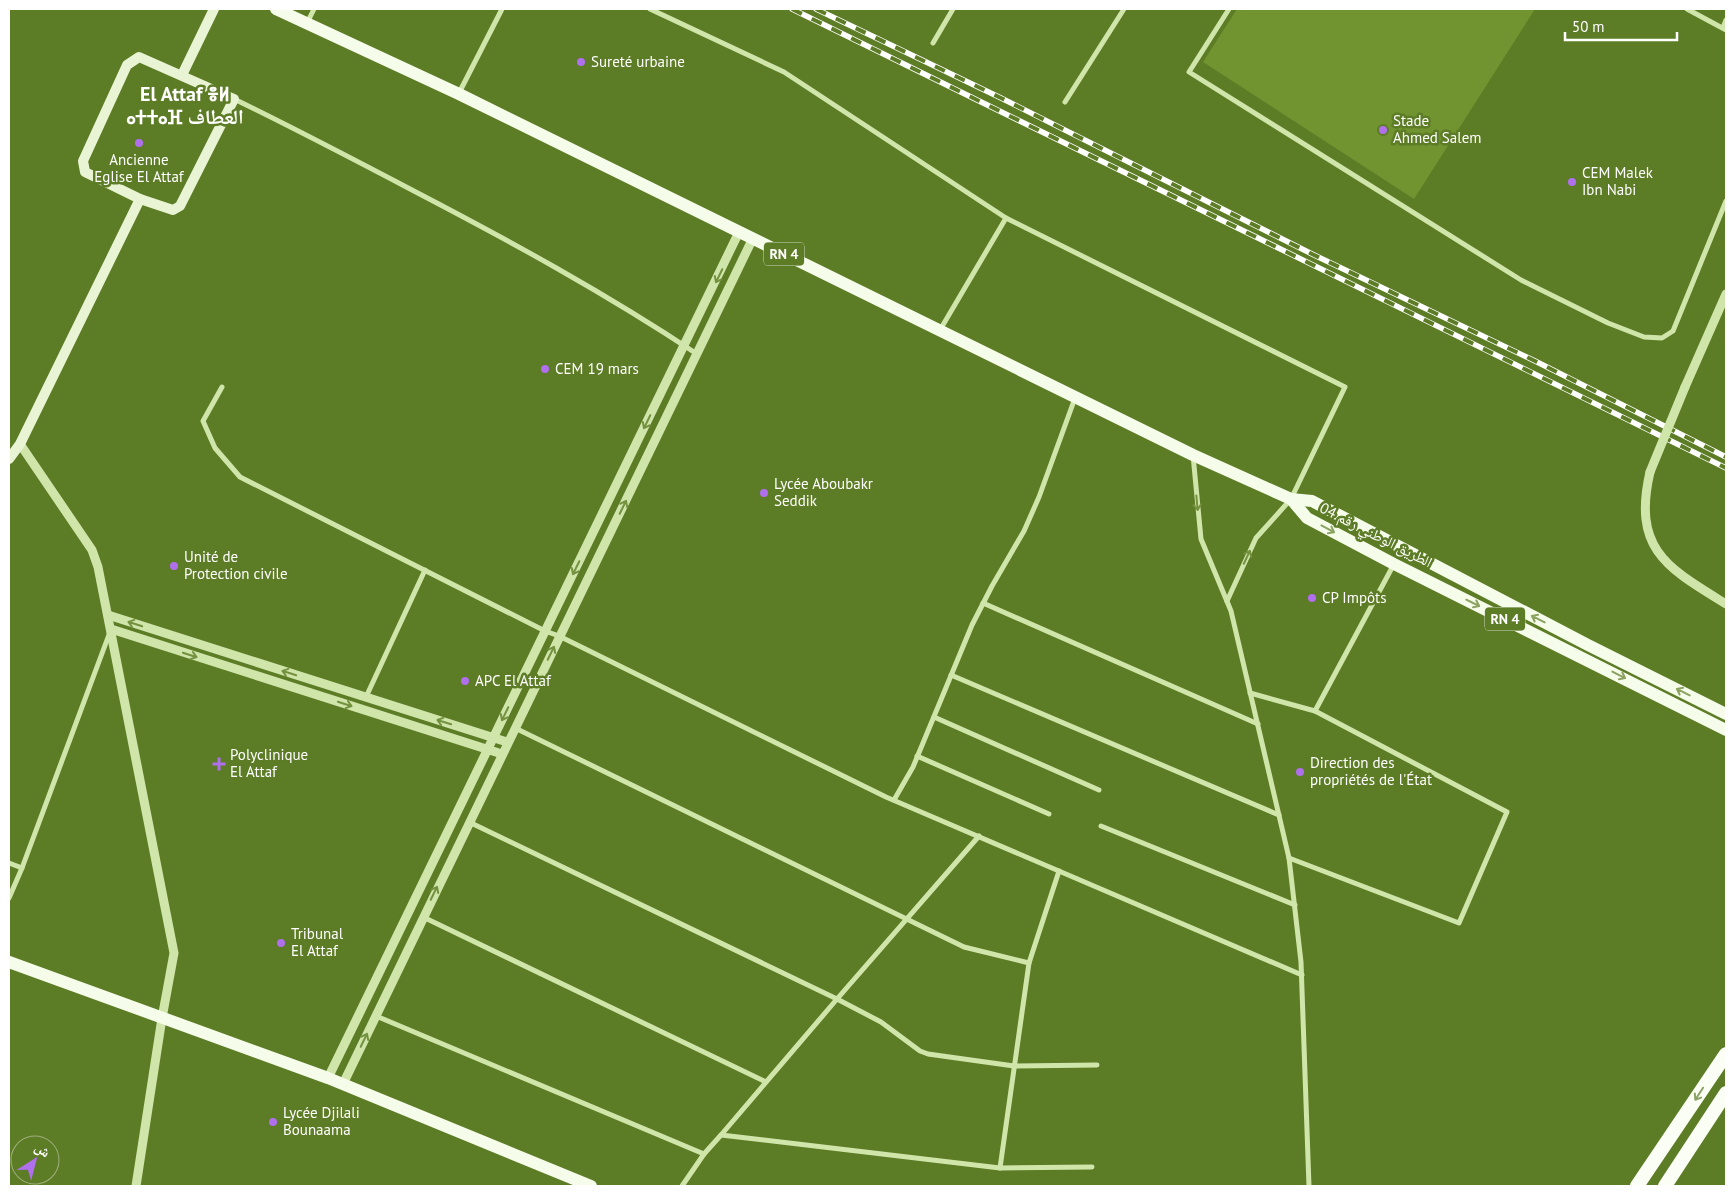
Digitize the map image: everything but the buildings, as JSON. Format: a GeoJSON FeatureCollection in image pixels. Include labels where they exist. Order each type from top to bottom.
{"type":"FeatureCollection","features":[{"type":"Feature","properties":{"kind":"highway"},"geometry":{"type":"LineString","coordinates":[[1638,1186],[1726,1054]]}},
{"type":"Feature","properties":{"kind":"highway"},"geometry":{"type":"LineString","coordinates":[[1665,1186],[1726,1093]]}},
{"type":"Feature","properties":{"kind":"main road"},"geometry":{"type":"LineString","coordinates":[[182,75],[214,9]]}},
{"type":"Feature","properties":{"kind":"main road","name":"RN 4"},"geometry":{"type":"LineString","coordinates":[[276,9],[459,94],[1075,398],[1291,500]]}},
{"type":"Feature","properties":{"kind":"main road"},"geometry":{"type":"LineString","coordinates":[[139,57],[234,99],[180,206],[173,210],[140,199],[85,172],[83,161],[127,65],[139,57]]}},
{"type":"Feature","properties":{"kind":"main road"},"geometry":{"type":"LineString","coordinates":[[9,460],[20,444],[140,199]]}},
{"type":"Feature","properties":{"kind":"main road","name":"الطريق الوطني رقم 04"},"geometry":{"type":"LineString","coordinates":[[1291,500],[1307,518],[1394,564],[1726,730]]}},
{"type":"Feature","properties":{"kind":"main road","name":"الطريق الوطني رقم 04"},"geometry":{"type":"LineString","coordinates":[[1291,500],[1312,501],[1597,650],[1726,714]]}},
{"type":"Feature","properties":{"kind":"main road"},"geometry":{"type":"LineString","coordinates":[[9,962],[328,1078],[591,1186]]}},
{"type":"Feature","properties":{"kind":"street"},"geometry":{"type":"LineString","coordinates":[[307,23],[314,9]]}},
{"type":"Feature","properties":{"kind":"street"},"geometry":{"type":"LineString","coordinates":[[459,94],[502,9]]}},
{"type":"Feature","properties":{"kind":"street"},"geometry":{"type":"LineString","coordinates":[[650,9],[784,72],[1006,218],[1345,387],[1291,500],[1256,538],[1227,601]]}},
{"type":"Feature","properties":{"kind":"street"},"geometry":{"type":"LineString","coordinates":[[933,43],[953,9]]}},
{"type":"Feature","properties":{"kind":"street"},"geometry":{"type":"LineString","coordinates":[[1065,102],[1124,9]]}},
{"type":"Feature","properties":{"kind":"street"},"geometry":{"type":"LineString","coordinates":[[1229,9],[1189,72],[1521,280],[1608,324],[1644,337],[1662,338],[1673,331],[1726,202]]}},
{"type":"Feature","properties":{"kind":"street"},"geometry":{"type":"LineString","coordinates":[[1688,9],[1724,28],[1726,20]]}},
{"type":"Feature","properties":{"kind":"street"},"geometry":{"type":"LineString","coordinates":[[234,99],[292,127],[520,246],[658,327],[698,354]]}},
{"type":"Feature","properties":{"kind":"street"},"geometry":{"type":"LineString","coordinates":[[940,331],[1006,218]]}},
{"type":"Feature","properties":{"kind":"street"},"geometry":{"type":"LineString","coordinates":[[328,1078],[739,232]]}},
{"type":"Feature","properties":{"kind":"street"},"geometry":{"type":"LineString","coordinates":[[343,1084],[507,742],[753,238]]}},
{"type":"Feature","properties":{"kind":"street"},"geometry":{"type":"LineString","coordinates":[[1726,294],[1650,472],[1645,514],[1650,540],[1661,558],[1679,575],[1726,604]]}},
{"type":"Feature","properties":{"kind":"street"},"geometry":{"type":"LineString","coordinates":[[222,387],[203,421],[215,448],[240,477],[545,632],[559,636],[894,800],[1302,975]]}},
{"type":"Feature","properties":{"kind":"street"},"geometry":{"type":"LineString","coordinates":[[894,800],[917,756],[983,603],[1024,531],[1039,497],[1075,398]]}},
{"type":"Feature","properties":{"kind":"street"},"geometry":{"type":"LineString","coordinates":[[20,444],[92,550],[98,567],[174,953],[136,1186]]}},
{"type":"Feature","properties":{"kind":"street"},"geometry":{"type":"LineString","coordinates":[[1193,455],[1201,539],[1231,611],[1289,858],[1302,975],[1309,1186]]}},
{"type":"Feature","properties":{"kind":"street"},"geometry":{"type":"LineString","coordinates":[[1315,711],[1394,564]]}},
{"type":"Feature","properties":{"kind":"street"},"geometry":{"type":"LineString","coordinates":[[366,698],[425,570]]}},
{"type":"Feature","properties":{"kind":"street"},"geometry":{"type":"LineString","coordinates":[[983,603],[1258,724]]}},
{"type":"Feature","properties":{"kind":"street"},"geometry":{"type":"LineString","coordinates":[[108,615],[507,742]]}},
{"type":"Feature","properties":{"kind":"street"},"geometry":{"type":"LineString","coordinates":[[111,629],[502,754]]}},
{"type":"Feature","properties":{"kind":"street"},"geometry":{"type":"LineString","coordinates":[[9,898],[22,868],[111,629]]}},
{"type":"Feature","properties":{"kind":"street"},"geometry":{"type":"LineString","coordinates":[[951,675],[1279,815]]}},
{"type":"Feature","properties":{"kind":"street"},"geometry":{"type":"LineString","coordinates":[[1250,693],[1315,711],[1507,812],[1459,923],[1289,858]]}},
{"type":"Feature","properties":{"kind":"street"},"geometry":{"type":"LineString","coordinates":[[934,717],[1099,790]]}},
{"type":"Feature","properties":{"kind":"street"},"geometry":{"type":"LineString","coordinates":[[514,728],[964,947],[1029,963]]}},
{"type":"Feature","properties":{"kind":"street"},"geometry":{"type":"LineString","coordinates":[[917,756],[1049,814]]}},
{"type":"Feature","properties":{"kind":"street"},"geometry":{"type":"LineString","coordinates":[[469,822],[837,999],[880,1022],[920,1051],[928,1054],[1014,1066],[1097,1065]]}},
{"type":"Feature","properties":{"kind":"street"},"geometry":{"type":"LineString","coordinates":[[1101,826],[1295,905]]}},
{"type":"Feature","properties":{"kind":"street"},"geometry":{"type":"LineString","coordinates":[[682,1186],[704,1154],[979,836]]}},
{"type":"Feature","properties":{"kind":"street"},"geometry":{"type":"LineString","coordinates":[[9,863],[22,868]]}},
{"type":"Feature","properties":{"kind":"street"},"geometry":{"type":"LineString","coordinates":[[1000,1168],[1029,963],[1059,871]]}},
{"type":"Feature","properties":{"kind":"street"},"geometry":{"type":"LineString","coordinates":[[423,917],[766,1082]]}},
{"type":"Feature","properties":{"kind":"street"},"geometry":{"type":"LineString","coordinates":[[375,1016],[704,1154]]}},
{"type":"Feature","properties":{"kind":"street"},"geometry":{"type":"LineString","coordinates":[[721,1135],[1000,1168],[1092,1167]]}},
{"type":"Feature","properties":{"kind":"green space","name":"Stade Ahmed Salem"},"geometry":{"type":"Polygon","coordinates":[[[1237,9],[1535,9],[1414,199],[1203,62],[1237,9]]]}},
{"type":"Feature","properties":{"kind":"railway"},"geometry":{"type":"LineString","coordinates":[[792,9],[1726,468]]}},
{"type":"Feature","properties":{"kind":"railway"},"geometry":{"type":"LineString","coordinates":[[816,9],[1001,98],[1312,254],[1535,361],[1726,457]]}},
{"type":"Feature","properties":{"kind":"place","name":"Sureté urbaine"},"geometry":{"type":"Point","coordinates":[581,62]}},
{"type":"Feature","properties":{"kind":"place","name":"Stade Ahmed Salem"},"geometry":{"type":"Point","coordinates":[1383,130]}},
{"type":"Feature","properties":{"kind":"place","name":"Ancienne Eglise El Attaf"},"geometry":{"type":"Point","coordinates":[139,143]}},
{"type":"Feature","properties":{"kind":"place","name":"CEM Malek Ibn Nabi"},"geometry":{"type":"Point","coordinates":[1572,182]}},
{"type":"Feature","properties":{"kind":"place","name":"CEM 19 mars"},"geometry":{"type":"Point","coordinates":[545,369]}},
{"type":"Feature","properties":{"kind":"place","name":"Lycée Aboubakr Seddik"},"geometry":{"type":"Point","coordinates":[764,493]}},
{"type":"Feature","properties":{"kind":"place","name":"Unité de Protection civile"},"geometry":{"type":"Point","coordinates":[174,566]}},
{"type":"Feature","properties":{"kind":"place","name":"CP Impôts"},"geometry":{"type":"Point","coordinates":[1312,598]}},
{"type":"Feature","properties":{"kind":"place","name":"APC El Attaf"},"geometry":{"type":"Point","coordinates":[465,681]}},
{"type":"Feature","properties":{"kind":"place","name":"Polyclinique El Attaf"},"geometry":{"type":"Point","coordinates":[219,764]}},
{"type":"Feature","properties":{"kind":"place","name":"Direction des propriétés de l'État"},"geometry":{"type":"Point","coordinates":[1300,772]}},
{"type":"Feature","properties":{"kind":"place","name":"Tribunal El Attaf"},"geometry":{"type":"Point","coordinates":[281,943]}},
{"type":"Feature","properties":{"kind":"place","name":"Lycée Djilali Bounaama"},"geometry":{"type":"Point","coordinates":[273,1122]}},
{"type":"Feature","properties":{"kind":"district","name":"El Attaf ⴻⵍ ⴰⵜⵜⴰⴼ العطاف"},"geometry":{"type":"Point","coordinates":[185,106]}}]}
